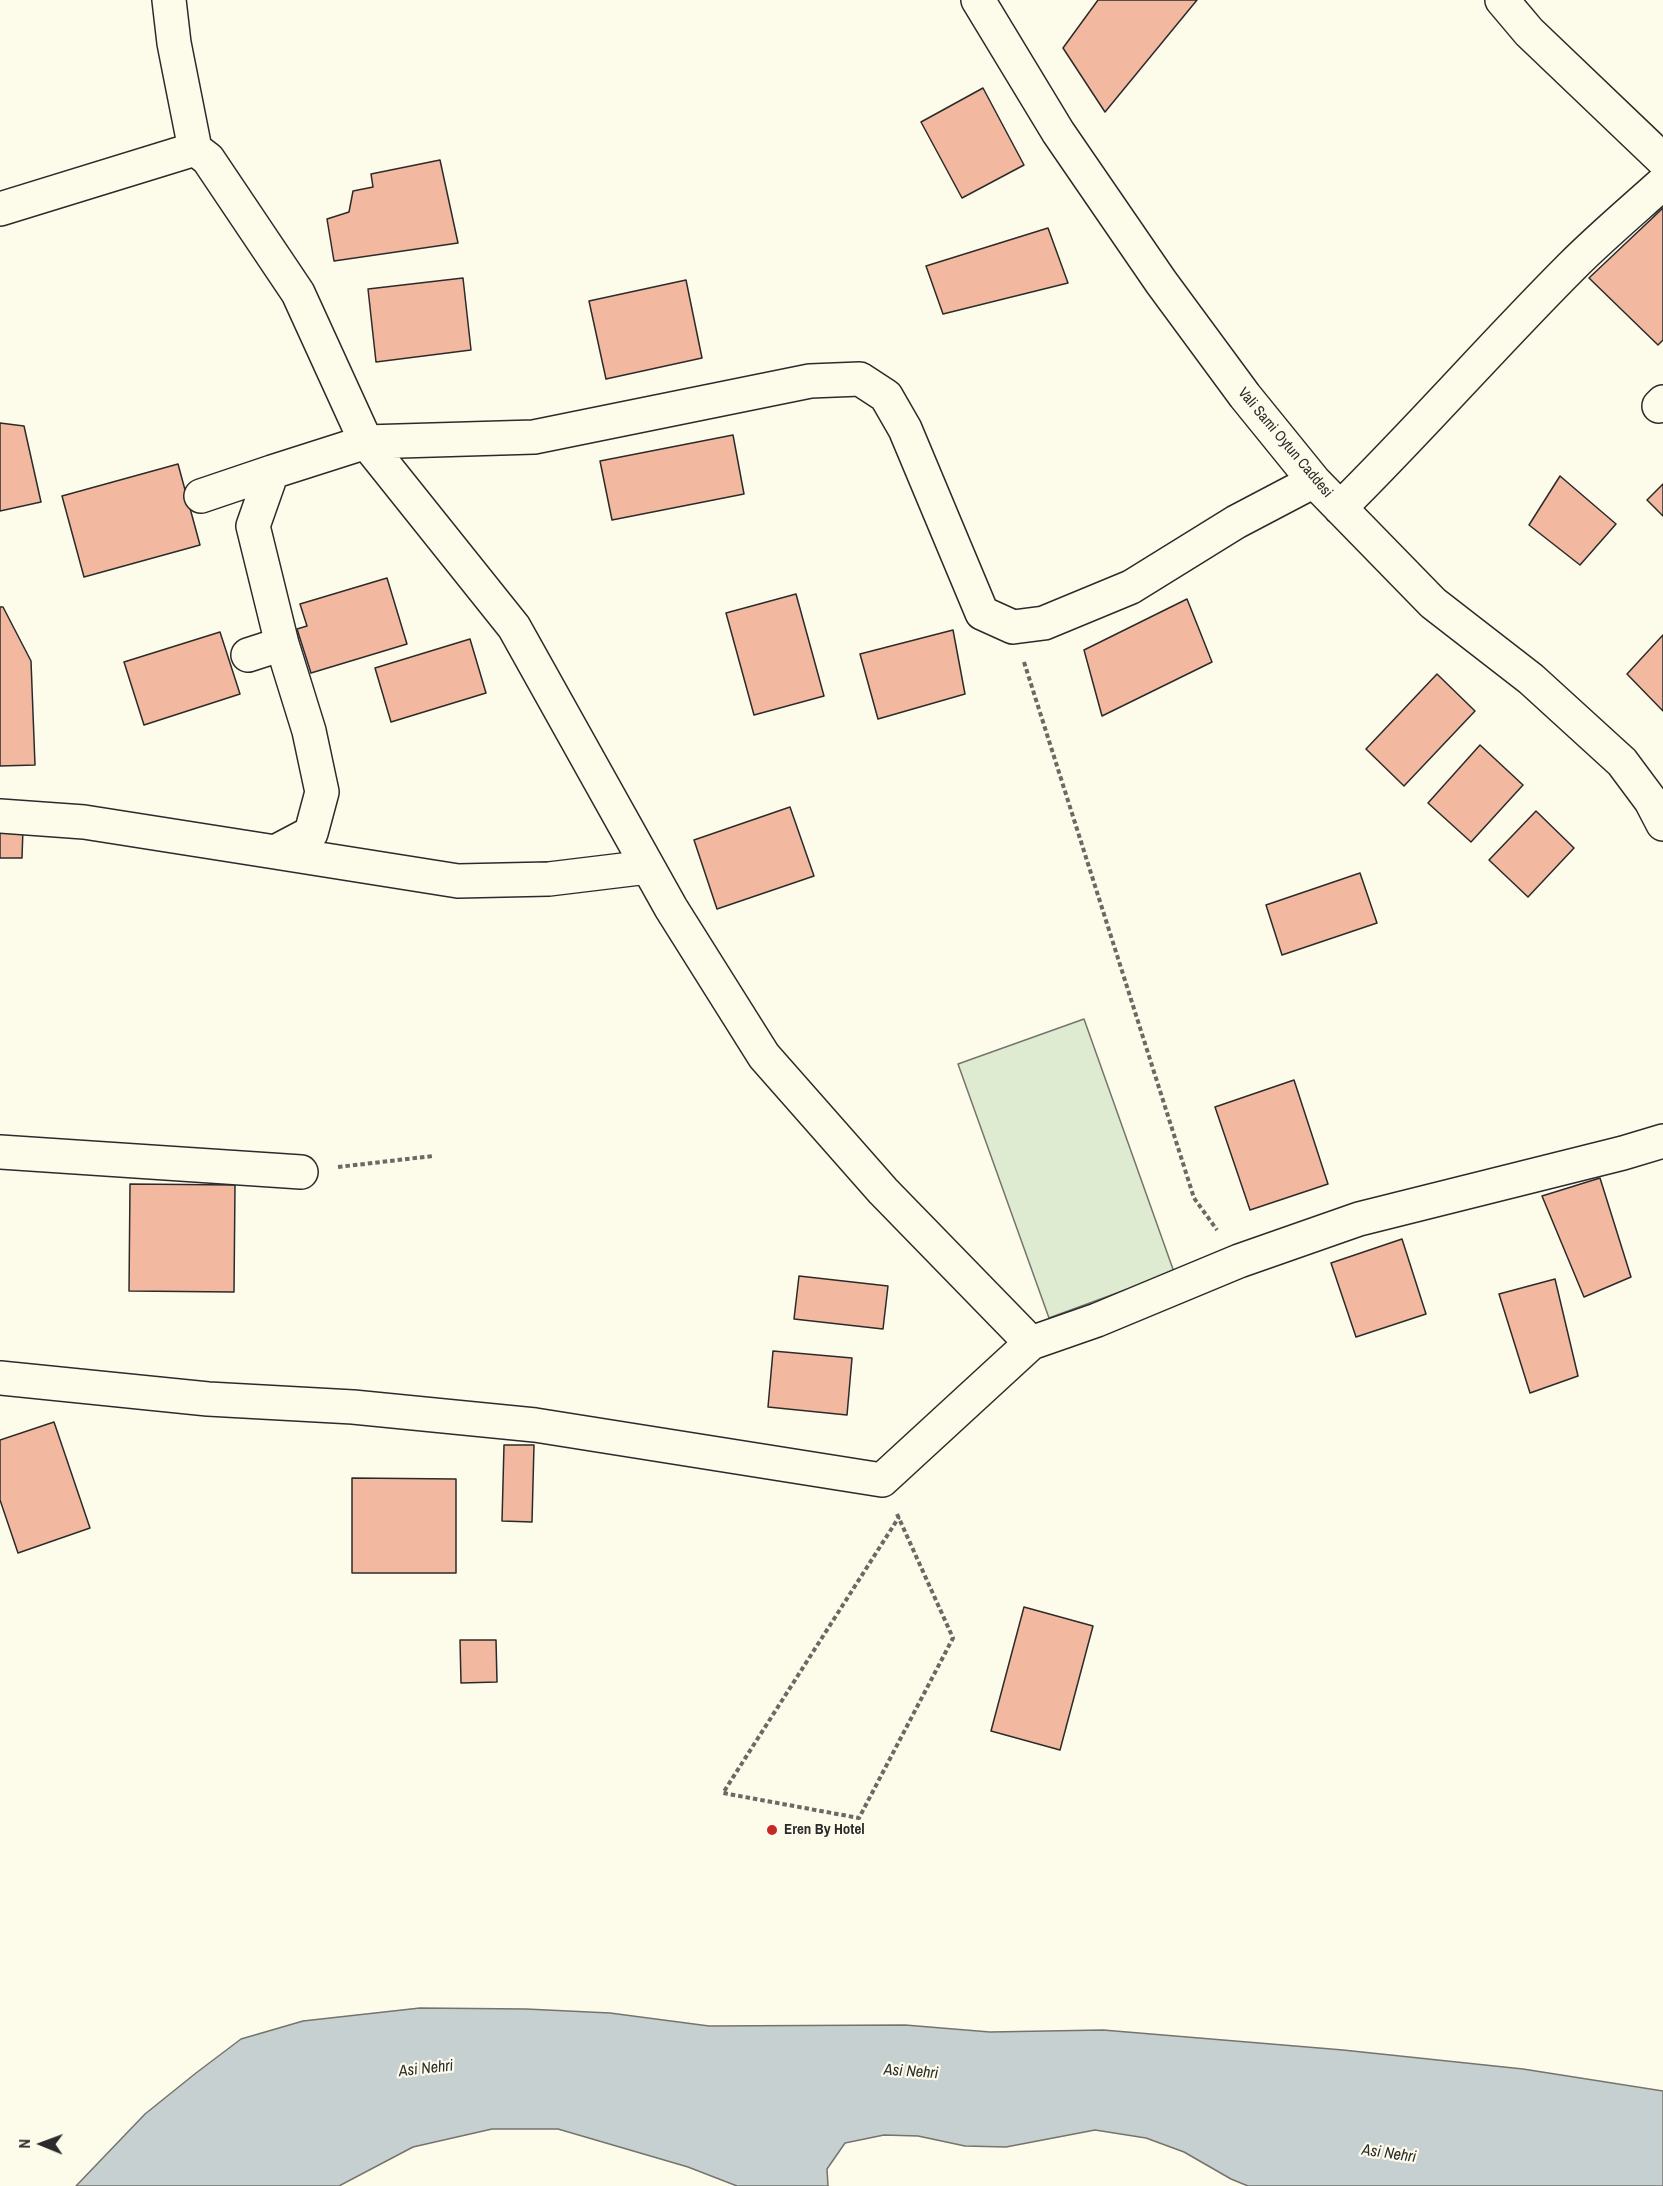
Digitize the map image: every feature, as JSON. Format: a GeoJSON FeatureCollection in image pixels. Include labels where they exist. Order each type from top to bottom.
{"type":"FeatureCollection","features":[{"type":"Feature","properties":{"kind":"street"},"geometry":{"type":"LineString","coordinates":[[169,0],[174,43],[195,149],[208,159],[298,293],[366,442],[514,627],[671,908],[764,1056],[883,1191],[1031,1343]]}},
{"type":"Feature","properties":{"kind":"street","name":"Vali Sami Oytun Caddesi"},"geometry":{"type":"LineString","coordinates":[[978,0],[1058,132],[1161,282],[1245,396],[1314,481],[1433,603],[1531,679],[1622,762],[1651,801],[1663,824]]}},
{"type":"Feature","properties":{"kind":"street"},"geometry":{"type":"LineString","coordinates":[[1502,0],[1529,32],[1663,160]]}},
{"type":"Feature","properties":{"kind":"street"},"geometry":{"type":"LineString","coordinates":[[0,208],[195,149]]}},
{"type":"Feature","properties":{"kind":"street"},"geometry":{"type":"LineString","coordinates":[[1340,508],[1401,448],[1500,339],[1574,264],[1663,183]]}},
{"type":"Feature","properties":{"kind":"street"},"geometry":{"type":"LineString","coordinates":[[201,496],[366,442],[534,437],[810,381],[860,379],[886,396],[905,429],[982,613],[1013,627],[1044,623],[1131,587],[1236,522],[1314,481]]}},
{"type":"Feature","properties":{"kind":"street"},"geometry":{"type":"LineString","coordinates":[[272,472],[253,526],[282,644],[309,731],[322,792],[311,833],[275,852]]}},
{"type":"Feature","properties":{"kind":"street"},"geometry":{"type":"LineString","coordinates":[[248,655],[282,644]]}},
{"type":"Feature","properties":{"kind":"street"},"geometry":{"type":"LineString","coordinates":[[0,816],[84,822],[458,881],[549,879],[648,867]]}},
{"type":"Feature","properties":{"kind":"street"},"geometry":{"type":"LineString","coordinates":[[0,1378],[207,1399],[353,1407],[535,1425],[882,1480],[1031,1343],[1097,1320],[1239,1262],[1359,1219],[1612,1156],[1663,1141]]}},
{"type":"Feature","properties":{"kind":"street"},"geometry":{"type":"LineString","coordinates":[[0,1152],[301,1172]]}},
{"type":"Feature","properties":{"kind":"path"},"geometry":{"type":"LineString","coordinates":[[1013,627],[1194,1198],[1239,1262]]}},
{"type":"Feature","properties":{"kind":"path"},"geometry":{"type":"LineString","coordinates":[[301,1172],[433,1156]]}},
{"type":"Feature","properties":{"kind":"path"},"geometry":{"type":"LineString","coordinates":[[882,1480],[953,1638],[859,1818],[723,1793],[898,1517]]}},
{"type":"Feature","properties":{"kind":"green space"},"geometry":{"type":"Polygon","coordinates":[[[1084,1019],[1174,1272],[1049,1318],[958,1064],[1084,1019]]]}},
{"type":"Feature","properties":{"kind":"water","name":"Asi Nehri"},"geometry":{"type":"Polygon","coordinates":[[[420,2008],[610,2013],[709,2026],[905,2025],[990,2032],[1103,2030],[1343,2050],[1523,2069],[1663,2091],[1663,2186],[1248,2186],[1184,2152],[1146,2138],[1095,2130],[1006,2147],[965,2146],[918,2136],[884,2135],[845,2143],[827,2169],[828,2186],[737,2186],[688,2167],[558,2129],[492,2129],[413,2147],[339,2186],[76,2186],[145,2114],[241,2039],[303,2021],[420,2008]]]}},
{"type":"Feature","properties":{"kind":"building"},"geometry":{"type":"Polygon","coordinates":[[[1098,0],[1197,0],[1105,112],[1063,48],[1098,0]]]}},
{"type":"Feature","properties":{"kind":"building"},"geometry":{"type":"Polygon","coordinates":[[[983,88],[1024,165],[962,198],[921,122],[983,88]]]}},
{"type":"Feature","properties":{"kind":"building"},"geometry":{"type":"Polygon","coordinates":[[[440,160],[458,243],[334,261],[327,219],[349,212],[353,191],[373,187],[371,174],[440,160]]]}},
{"type":"Feature","properties":{"kind":"building"},"geometry":{"type":"Polygon","coordinates":[[[1663,208],[1663,340],[1658,345],[1589,278],[1663,208]]]}},
{"type":"Feature","properties":{"kind":"building"},"geometry":{"type":"Polygon","coordinates":[[[1048,228],[1068,283],[943,314],[926,266],[1048,228]]]}},
{"type":"Feature","properties":{"kind":"building"},"geometry":{"type":"Polygon","coordinates":[[[463,278],[471,350],[376,362],[368,289],[463,278]]]}},
{"type":"Feature","properties":{"kind":"building"},"geometry":{"type":"Polygon","coordinates":[[[686,280],[702,358],[606,379],[589,301],[686,280]]]}},
{"type":"Feature","properties":{"kind":"building"},"geometry":{"type":"Polygon","coordinates":[[[0,423],[24,426],[41,502],[0,511],[0,423]]]}},
{"type":"Feature","properties":{"kind":"building"},"geometry":{"type":"Polygon","coordinates":[[[733,435],[744,494],[612,520],[600,461],[733,435]]]}},
{"type":"Feature","properties":{"kind":"building"},"geometry":{"type":"Polygon","coordinates":[[[178,464],[200,545],[84,577],[62,496],[178,464]]]}},
{"type":"Feature","properties":{"kind":"building"},"geometry":{"type":"Polygon","coordinates":[[[1560,476],[1616,524],[1580,565],[1529,525],[1560,476]]]}},
{"type":"Feature","properties":{"kind":"building"},"geometry":{"type":"Polygon","coordinates":[[[1663,484],[1663,516],[1647,500],[1663,484]]]}},
{"type":"Feature","properties":{"kind":"building"},"geometry":{"type":"Polygon","coordinates":[[[387,578],[407,644],[311,673],[297,629],[307,626],[300,604],[387,578]]]}},
{"type":"Feature","properties":{"kind":"building"},"geometry":{"type":"Polygon","coordinates":[[[796,594],[824,696],[754,715],[726,613],[796,594]]]}},
{"type":"Feature","properties":{"kind":"building"},"geometry":{"type":"Polygon","coordinates":[[[1187,599],[1212,662],[1102,716],[1084,650],[1187,599]]]}},
{"type":"Feature","properties":{"kind":"building"},"geometry":{"type":"Polygon","coordinates":[[[0,607],[3,607],[31,661],[35,765],[0,766],[0,607]]]}},
{"type":"Feature","properties":{"kind":"building"},"geometry":{"type":"Polygon","coordinates":[[[953,630],[965,694],[878,719],[860,654],[953,630]]]}},
{"type":"Feature","properties":{"kind":"building"},"geometry":{"type":"Polygon","coordinates":[[[220,632],[240,694],[144,725],[124,662],[220,632]]]}},
{"type":"Feature","properties":{"kind":"building"},"geometry":{"type":"Polygon","coordinates":[[[1663,635],[1663,711],[1627,674],[1663,635]]]}},
{"type":"Feature","properties":{"kind":"building"},"geometry":{"type":"Polygon","coordinates":[[[470,639],[486,693],[391,722],[375,668],[470,639]]]}},
{"type":"Feature","properties":{"kind":"building"},"geometry":{"type":"Polygon","coordinates":[[[1437,674],[1475,711],[1404,786],[1366,749],[1437,674]]]}},
{"type":"Feature","properties":{"kind":"building"},"geometry":{"type":"Polygon","coordinates":[[[1480,745],[1523,785],[1471,842],[1428,803],[1480,745]]]}},
{"type":"Feature","properties":{"kind":"building"},"geometry":{"type":"Polygon","coordinates":[[[790,807],[814,876],[717,909],[694,840],[790,807]]]}},
{"type":"Feature","properties":{"kind":"building"},"geometry":{"type":"Polygon","coordinates":[[[1536,811],[1574,848],[1528,897],[1489,860],[1536,811]]]}},
{"type":"Feature","properties":{"kind":"building"},"geometry":{"type":"Polygon","coordinates":[[[0,828],[23,828],[22,858],[0,858],[0,828]]]}},
{"type":"Feature","properties":{"kind":"building"},"geometry":{"type":"Polygon","coordinates":[[[1360,873],[1377,923],[1282,955],[1266,905],[1360,873]]]}},
{"type":"Feature","properties":{"kind":"building"},"geometry":{"type":"Polygon","coordinates":[[[1294,1080],[1328,1184],[1250,1210],[1215,1107],[1294,1080]]]}},
{"type":"Feature","properties":{"kind":"building"},"geometry":{"type":"Polygon","coordinates":[[[1600,1178],[1631,1277],[1584,1297],[1542,1196],[1600,1178]]]}},
{"type":"Feature","properties":{"kind":"building"},"geometry":{"type":"Polygon","coordinates":[[[130,1184],[235,1185],[234,1292],[129,1291],[130,1184]]]}},
{"type":"Feature","properties":{"kind":"building"},"geometry":{"type":"Polygon","coordinates":[[[1402,1239],[1426,1314],[1356,1337],[1331,1263],[1402,1239]]]}},
{"type":"Feature","properties":{"kind":"building"},"geometry":{"type":"Polygon","coordinates":[[[799,1276],[888,1286],[883,1329],[794,1319],[799,1276]]]}},
{"type":"Feature","properties":{"kind":"building"},"geometry":{"type":"Polygon","coordinates":[[[1555,1279],[1578,1376],[1530,1393],[1499,1294],[1555,1279]]]}},
{"type":"Feature","properties":{"kind":"building"},"geometry":{"type":"Polygon","coordinates":[[[773,1351],[852,1358],[847,1415],[768,1407],[773,1351]]]}},
{"type":"Feature","properties":{"kind":"building"},"geometry":{"type":"Polygon","coordinates":[[[54,1422],[90,1528],[18,1553],[0,1500],[0,1440],[54,1422]]]}},
{"type":"Feature","properties":{"kind":"building"},"geometry":{"type":"Polygon","coordinates":[[[504,1445],[534,1445],[532,1522],[502,1521],[504,1445]]]}},
{"type":"Feature","properties":{"kind":"building"},"geometry":{"type":"Polygon","coordinates":[[[352,1478],[456,1479],[456,1573],[352,1573],[352,1478]]]}},
{"type":"Feature","properties":{"kind":"building"},"geometry":{"type":"Polygon","coordinates":[[[1024,1607],[1093,1626],[1060,1750],[991,1731],[1024,1607]]]}},
{"type":"Feature","properties":{"kind":"building"},"geometry":{"type":"Polygon","coordinates":[[[460,1640],[496,1640],[497,1682],[461,1683],[460,1640]]]}},
{"type":"Feature","properties":{"kind":"place","name":"Eren By Hotel"},"geometry":{"type":"Point","coordinates":[772,1830]}}]}
